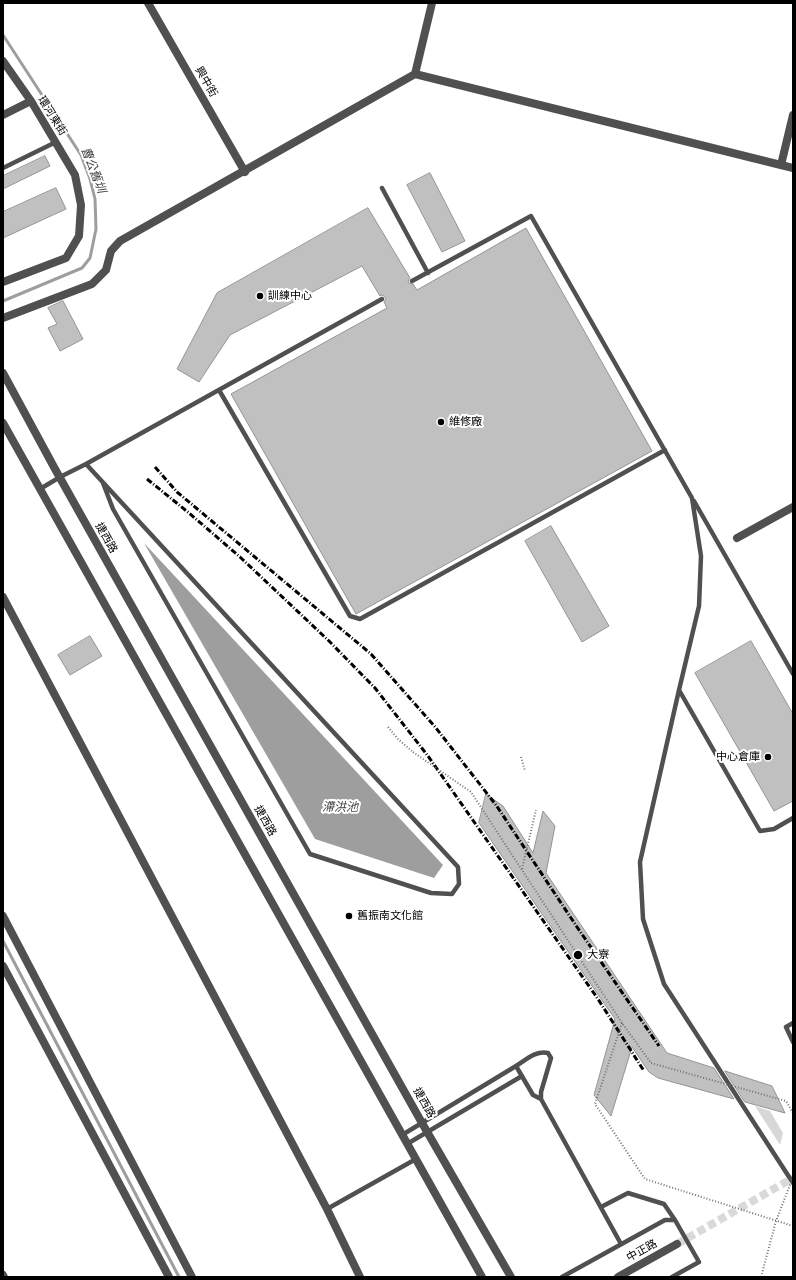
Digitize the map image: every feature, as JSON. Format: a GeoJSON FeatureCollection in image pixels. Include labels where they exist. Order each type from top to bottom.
{"type":"FeatureCollection","features":[{"type":"Feature","properties":{"kind":"street","name":"興中街"},"geometry":{"type":"LineString","coordinates":[[148,3],[245,172]]}},
{"type":"Feature","properties":{"kind":"street"},"geometry":{"type":"LineString","coordinates":[[415,74],[432,3]]}},
{"type":"Feature","properties":{"kind":"street","name":"環河東街"},"geometry":{"type":"LineString","coordinates":[[3,61],[31,101],[75,175],[81,205],[79,236],[66,258],[3,282]]}},
{"type":"Feature","properties":{"kind":"street"},"geometry":{"type":"LineString","coordinates":[[3,318],[92,284],[106,270],[111,251],[120,241],[245,172],[415,74],[793,168]]}},
{"type":"Feature","properties":{"kind":"street"},"geometry":{"type":"LineString","coordinates":[[3,115],[31,101]]}},
{"type":"Feature","properties":{"kind":"street"},"geometry":{"type":"LineString","coordinates":[[781,165],[793,115]]}},
{"type":"Feature","properties":{"kind":"street","name":"捷西路"},"geometry":{"type":"LineString","coordinates":[[3,373],[427,1131],[511,1277]]}},
{"type":"Feature","properties":{"kind":"street"},"geometry":{"type":"LineString","coordinates":[[3,423],[482,1277]]}},
{"type":"Feature","properties":{"kind":"street"},"geometry":{"type":"LineString","coordinates":[[737,538],[793,507]]}},
{"type":"Feature","properties":{"kind":"street"},"geometry":{"type":"LineString","coordinates":[[3,596],[327,1209],[360,1277]]}},
{"type":"Feature","properties":{"kind":"street"},"geometry":{"type":"LineString","coordinates":[[3,916],[192,1277]]}},
{"type":"Feature","properties":{"kind":"street"},"geometry":{"type":"LineString","coordinates":[[3,966],[169,1277]]}},
{"type":"Feature","properties":{"kind":"street","name":"中正路"},"geometry":{"type":"LineString","coordinates":[[618,1277],[677,1244]]}},
{"type":"Feature","properties":{"kind":"lane"},"geometry":{"type":"LineString","coordinates":[[3,168],[56,142]]}},
{"type":"Feature","properties":{"kind":"lane"},"geometry":{"type":"LineString","coordinates":[[382,188],[428,273]]}},
{"type":"Feature","properties":{"kind":"lane"},"geometry":{"type":"LineString","coordinates":[[412,281],[531,216],[793,674]]}},
{"type":"Feature","properties":{"kind":"lane"},"geometry":{"type":"LineString","coordinates":[[40,489],[382,299]]}},
{"type":"Feature","properties":{"kind":"lane"},"geometry":{"type":"LineString","coordinates":[[219,390],[350,616],[360,619],[665,450]]}},
{"type":"Feature","properties":{"kind":"lane"},"geometry":{"type":"LineString","coordinates":[[86,464],[458,867],[459,884],[452,894],[431,893],[310,854],[113,509],[103,483]]}},
{"type":"Feature","properties":{"kind":"lane"},"geometry":{"type":"LineString","coordinates":[[692,498],[701,556],[699,606],[640,862],[643,919],[664,984],[793,1183]]}},
{"type":"Feature","properties":{"kind":"lane"},"geometry":{"type":"LineString","coordinates":[[679,690],[760,831],[774,829],[793,818]]}},
{"type":"Feature","properties":{"kind":"lane"},"geometry":{"type":"LineString","coordinates":[[793,1023],[786,1027],[793,1042]]}},
{"type":"Feature","properties":{"kind":"lane"},"geometry":{"type":"LineString","coordinates":[[402,1135],[538,1053],[545,1052],[550,1055],[551,1062],[541,1092],[541,1099],[621,1244]]}},
{"type":"Feature","properties":{"kind":"lane"},"geometry":{"type":"LineString","coordinates":[[516,1066],[533,1095],[541,1099]]}},
{"type":"Feature","properties":{"kind":"lane"},"geometry":{"type":"LineString","coordinates":[[407,1144],[522,1076]]}},
{"type":"Feature","properties":{"kind":"lane"},"geometry":{"type":"LineString","coordinates":[[327,1209],[416,1159]]}},
{"type":"Feature","properties":{"kind":"lane"},"geometry":{"type":"LineString","coordinates":[[601,1207],[628,1193],[664,1204],[699,1262],[672,1277]]}},
{"type":"Feature","properties":{"kind":"lane"},"geometry":{"type":"LineString","coordinates":[[562,1277],[666,1220],[675,1220]]}},
{"type":"Feature","properties":{"kind":"path"},"geometry":{"type":"LineString","coordinates":[[388,727],[398,740],[413,752],[471,792],[622,1023],[651,1063],[786,1101],[793,1113]]}},
{"type":"Feature","properties":{"kind":"path"},"geometry":{"type":"LineString","coordinates":[[521,757],[525,771]]}},
{"type":"Feature","properties":{"kind":"path"},"geometry":{"type":"LineString","coordinates":[[522,869],[536,810]]}},
{"type":"Feature","properties":{"kind":"path"},"geometry":{"type":"LineString","coordinates":[[622,1023],[595,1104],[645,1179],[793,1226]]}},
{"type":"Feature","properties":{"kind":"path"},"geometry":{"type":"LineString","coordinates":[[761,1277],[776,1221],[793,1177]]}},
{"type":"Feature","properties":{"kind":"shaded area"},"geometry":{"type":"Polygon","coordinates":[[[755,1106],[770,1111],[783,1133],[780,1145],[755,1106]]]}},
{"type":"Feature","properties":{"kind":"water","name":"滯洪池"},"geometry":{"type":"Polygon","coordinates":[[[144,543],[443,865],[434,878],[315,839],[144,543]]]}},
{"type":"Feature","properties":{"kind":"building"},"geometry":{"type":"Polygon","coordinates":[[[45,156],[50,166],[3,189],[3,176],[45,156]]]}},
{"type":"Feature","properties":{"kind":"building"},"geometry":{"type":"Polygon","coordinates":[[[430,173],[465,241],[442,252],[407,185],[430,173]]]}},
{"type":"Feature","properties":{"kind":"building"},"geometry":{"type":"Polygon","coordinates":[[[56,188],[66,209],[3,238],[3,212],[56,188]]]}},
{"type":"Feature","properties":{"kind":"building","name":"維修廠"},"geometry":{"type":"Polygon","coordinates":[[[368,208],[410,278],[408,281],[409,283],[413,284],[417,290],[526,228],[652,451],[356,614],[231,394],[387,308],[384,302],[386,299],[385,297],[382,295],[380,296],[362,266],[230,335],[199,382],[177,369],[217,293],[368,208]]]}},
{"type":"Feature","properties":{"kind":"building"},"geometry":{"type":"Polygon","coordinates":[[[63,301],[83,339],[60,351],[48,328],[57,324],[48,308],[63,301]]]}},
{"type":"Feature","properties":{"kind":"building"},"geometry":{"type":"Polygon","coordinates":[[[551,526],[609,626],[582,642],[525,541],[551,526]]]}},
{"type":"Feature","properties":{"kind":"building"},"geometry":{"type":"Polygon","coordinates":[[[90,636],[102,656],[70,675],[58,655],[90,636]]]}},
{"type":"Feature","properties":{"kind":"building","name":"中心倉庫"},"geometry":{"type":"Polygon","coordinates":[[[751,641],[793,714],[793,801],[774,811],[695,673],[751,641]]]}},
{"type":"Feature","properties":{"kind":"building"},"geometry":{"type":"Polygon","coordinates":[[[486,794],[503,806],[533,853],[543,811],[555,826],[546,873],[667,1053],[714,1068],[734,1099],[658,1078],[649,1072],[632,1047],[611,1116],[594,1095],[615,1019],[479,823],[486,794]]]}},
{"type":"Feature","properties":{"kind":"building"},"geometry":{"type":"Polygon","coordinates":[[[725,1071],[772,1086],[785,1113],[745,1102],[725,1071]]]}},
{"type":"Feature","properties":{"kind":"waterway","name":"曹公舊圳"},"geometry":{"type":"LineString","coordinates":[[3,35],[81,155],[90,179],[95,199],[96,229],[90,258],[82,268],[3,301]]}},
{"type":"Feature","properties":{"kind":"waterway"},"geometry":{"type":"LineString","coordinates":[[3,941],[179,1277]]}},
{"type":"Feature","properties":{"kind":"tunnel"},"geometry":{"type":"LineString","coordinates":[[677,1244],[793,1178]]}},
{"type":"Feature","properties":{"kind":"railway"},"geometry":{"type":"LineString","coordinates":[[155,467],[177,492],[371,654],[436,728],[496,805],[577,927],[659,1046]]}},
{"type":"Feature","properties":{"kind":"railway"},"geometry":{"type":"LineString","coordinates":[[147,479],[240,557],[329,641],[375,688],[428,756],[598,999],[644,1071]]}},
{"type":"Feature","properties":{"kind":"place","name":"訓練中心"},"geometry":{"type":"Point","coordinates":[260,296]}},
{"type":"Feature","properties":{"kind":"place","name":"維修廠"},"geometry":{"type":"Point","coordinates":[441,422]}},
{"type":"Feature","properties":{"kind":"place","name":"中心倉庫"},"geometry":{"type":"Point","coordinates":[768,757]}},
{"type":"Feature","properties":{"kind":"place","name":"舊振南文化館"},"geometry":{"type":"Point","coordinates":[349,916]}},
{"type":"Feature","properties":{"kind":"place","name":"大寮"},"geometry":{"type":"Point","coordinates":[578,955]}}]}
